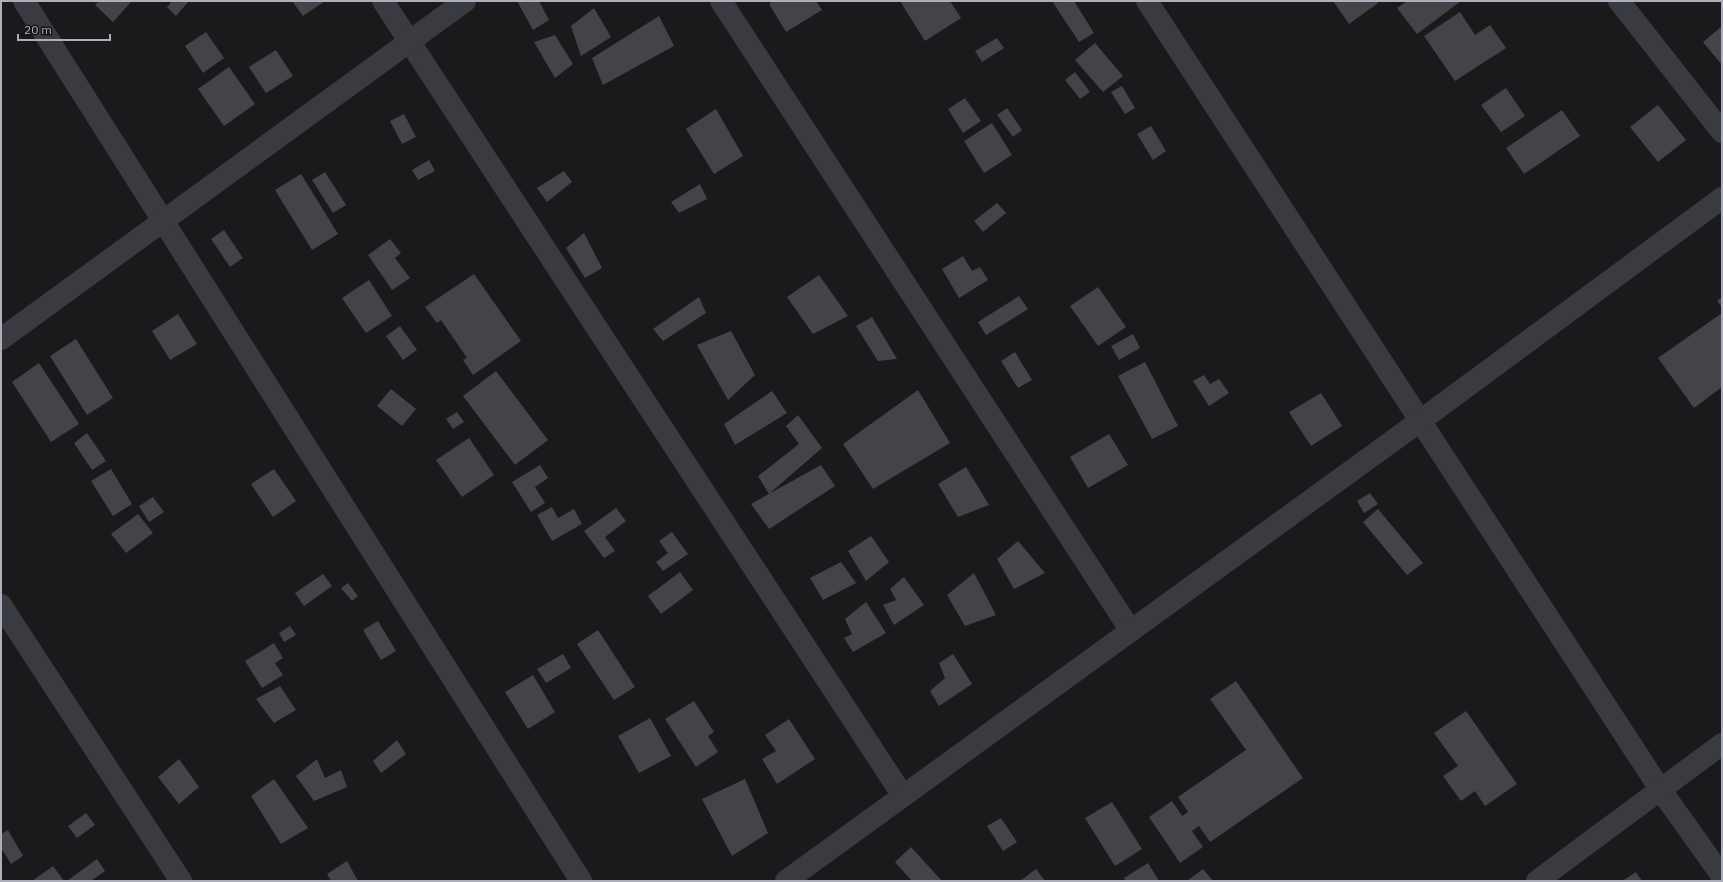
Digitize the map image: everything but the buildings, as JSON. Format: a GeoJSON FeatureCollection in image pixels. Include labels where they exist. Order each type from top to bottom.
{"type":"FeatureCollection","features":[{"type":"Feature","properties":{"kind":"street"},"geometry":{"type":"LineString","coordinates":[[24,1],[580,881]]}},
{"type":"Feature","properties":{"kind":"street"},"geometry":{"type":"LineString","coordinates":[[383,1],[903,796]]}},
{"type":"Feature","properties":{"kind":"street"},"geometry":{"type":"LineString","coordinates":[[1,339],[465,1]]}},
{"type":"Feature","properties":{"kind":"street"},"geometry":{"type":"LineString","coordinates":[[721,1],[1131,631]]}},
{"type":"Feature","properties":{"kind":"street"},"geometry":{"type":"LineString","coordinates":[[1147,1],[1660,789],[1722,876]]}},
{"type":"Feature","properties":{"kind":"street"},"geometry":{"type":"LineString","coordinates":[[1619,1],[1722,132]]}},
{"type":"Feature","properties":{"kind":"street"},"geometry":{"type":"LineString","coordinates":[[786,881],[1131,631],[1722,198]]}},
{"type":"Feature","properties":{"kind":"street"},"geometry":{"type":"LineString","coordinates":[[1,605],[181,881]]}},
{"type":"Feature","properties":{"kind":"street"},"geometry":{"type":"LineString","coordinates":[[1537,881],[1722,744]]}}]}
